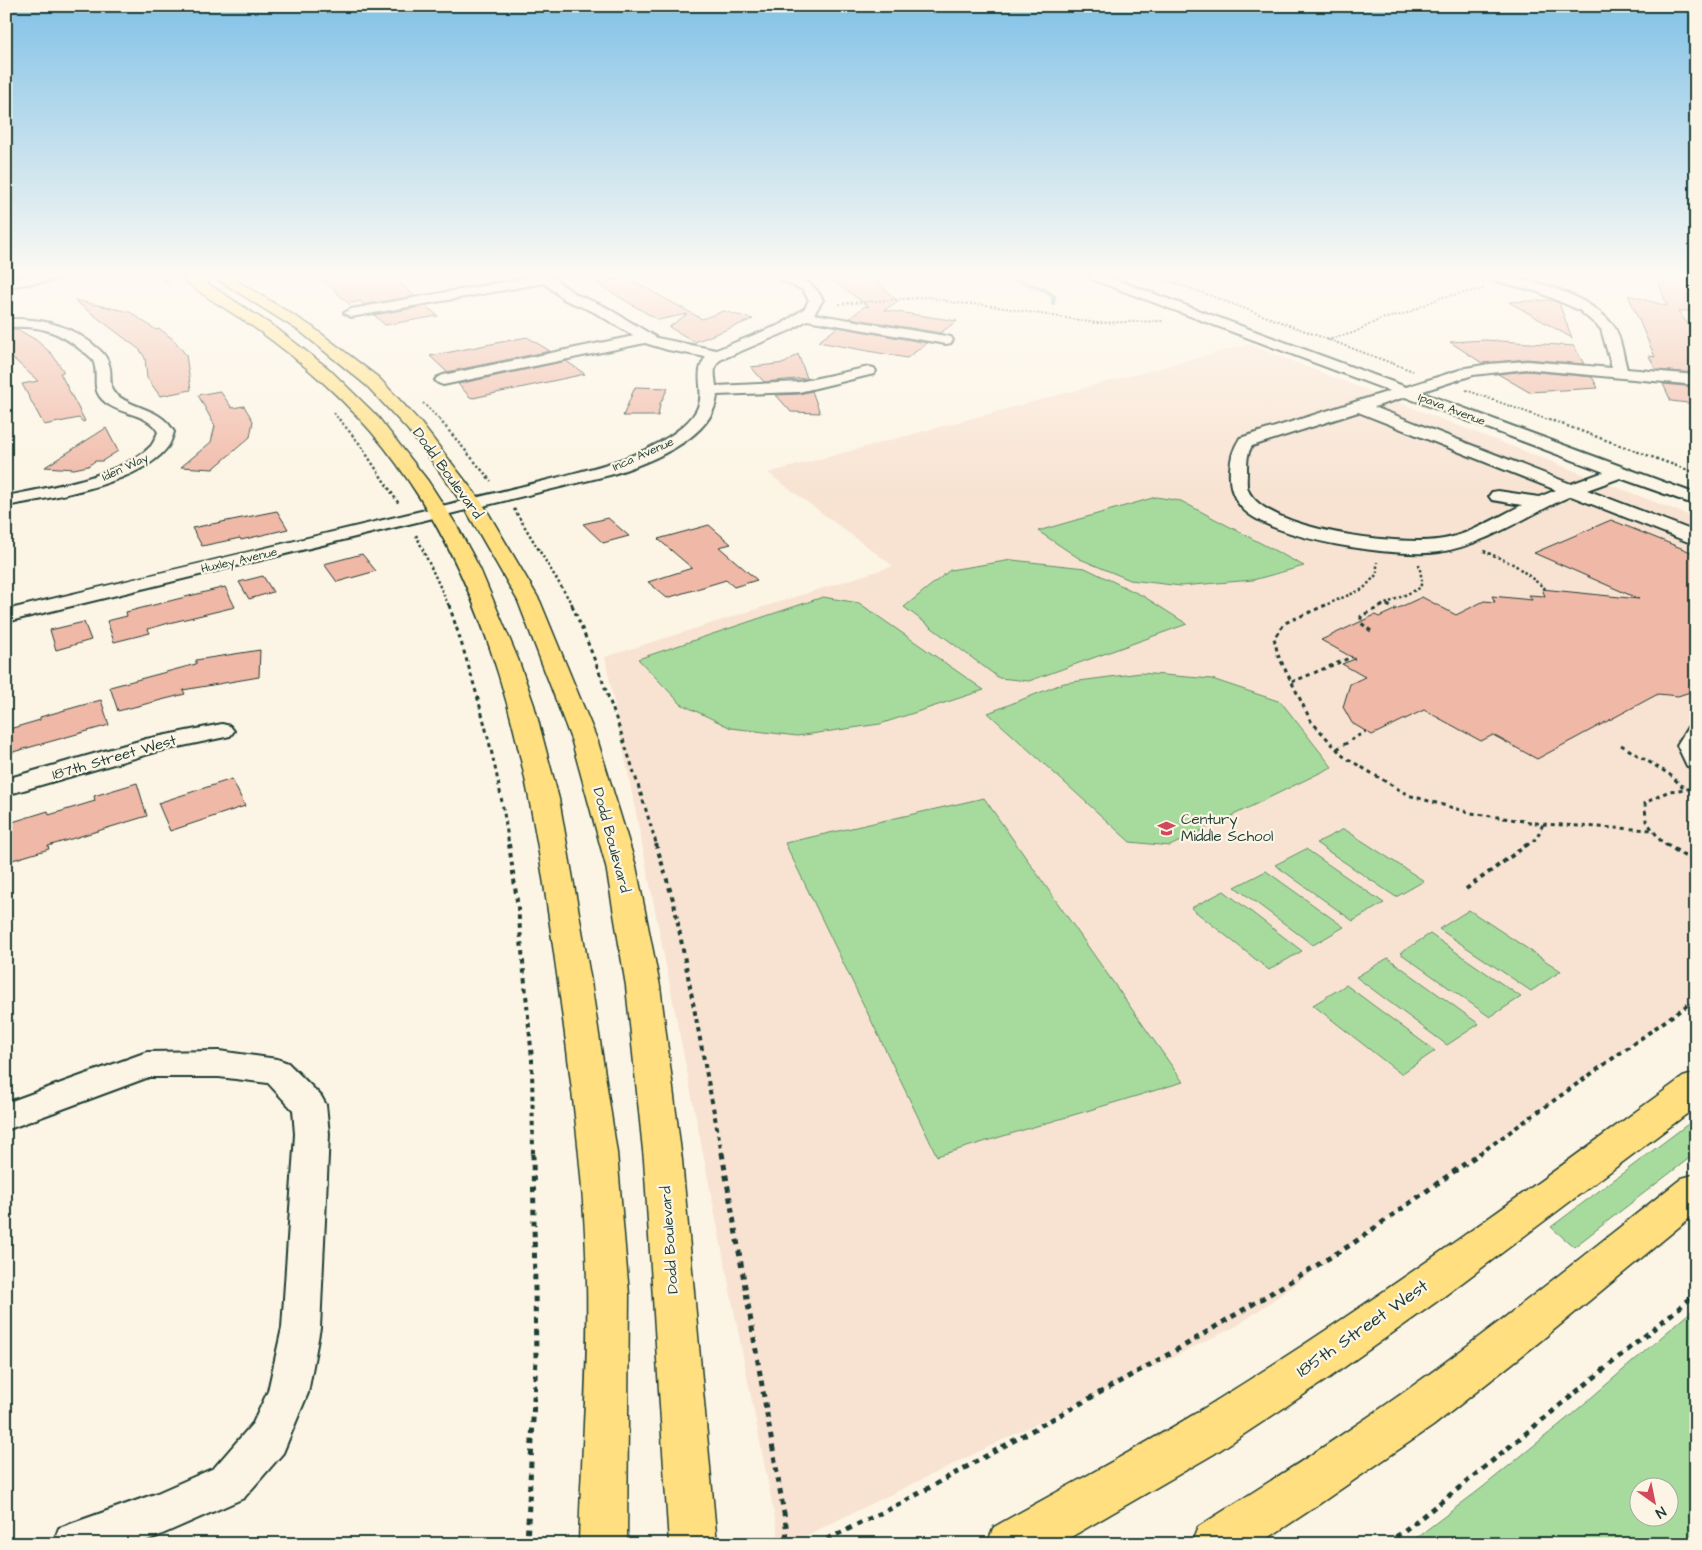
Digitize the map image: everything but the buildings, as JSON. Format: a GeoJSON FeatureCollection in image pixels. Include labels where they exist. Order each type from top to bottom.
{"type":"FeatureCollection","features":[{"type":"Feature","properties":{"kind":"main road","name":"Dodd Boulevard"},"geometry":{"type":"LineString","coordinates":[[294,348],[344,392],[392,445],[439,512],[481,595],[504,653],[529,732],[553,841],[602,1184],[608,1285],[603,1544]]}},
{"type":"Feature","properties":{"kind":"main road","name":"Dodd Boulevard"},"geometry":{"type":"LineString","coordinates":[[330,348],[373,382],[414,426],[439,512],[529,601],[585,742],[621,866],[643,986],[663,1160],[693,1544]]}},
{"type":"Feature","properties":{"kind":"main road","name":"185th Street West"},"geometry":{"type":"LineString","coordinates":[[1012,1544],[1147,1467],[1273,1390],[1377,1319],[1696,1087]]}},
{"type":"Feature","properties":{"kind":"main road"},"geometry":{"type":"LineString","coordinates":[[1216,1544],[1326,1474],[1417,1410],[1696,1190]]}},
{"type":"Feature","properties":{"kind":"street","name":"Iden Way"},"geometry":{"type":"LineString","coordinates":[[6,501],[79,486],[123,470],[154,453],[164,441],[166,432],[158,420],[123,407],[109,398],[102,388],[103,371],[101,361],[88,348]]}},
{"type":"Feature","properties":{"kind":"street"},"geometry":{"type":"LineString","coordinates":[[443,380],[596,348]]}},
{"type":"Feature","properties":{"kind":"street"},"geometry":{"type":"LineString","coordinates":[[681,348],[717,355],[731,348]]}},
{"type":"Feature","properties":{"kind":"street","name":"Ipava Avenue"},"geometry":{"type":"LineString","coordinates":[[1290,348],[1696,500]]}},
{"type":"Feature","properties":{"kind":"street","name":"Ipava Avenue"},"geometry":{"type":"LineString","coordinates":[[1327,348],[1668,474]]}},
{"type":"Feature","properties":{"kind":"street"},"geometry":{"type":"LineString","coordinates":[[1614,348],[1620,372]]}},
{"type":"Feature","properties":{"kind":"street","name":"Inca Avenue"},"geometry":{"type":"LineString","coordinates":[[439,512],[613,468],[664,447],[697,423],[705,411],[709,400],[706,368],[717,355]]}},
{"type":"Feature","properties":{"kind":"street"},"geometry":{"type":"LineString","coordinates":[[1619,472],[1541,503],[1480,533],[1439,546],[1401,549],[1299,530],[1275,521],[1250,505],[1239,490],[1240,453],[1246,442],[1471,371],[1527,366],[1620,372],[1696,380]]}},
{"type":"Feature","properties":{"kind":"street"},"geometry":{"type":"LineString","coordinates":[[709,391],[799,388],[869,371]]}},
{"type":"Feature","properties":{"kind":"street"},"geometry":{"type":"LineString","coordinates":[[1358,406],[1696,539]]}},
{"type":"Feature","properties":{"kind":"street"},"geometry":{"type":"LineString","coordinates":[[1498,496],[1541,503]]}},
{"type":"Feature","properties":{"kind":"street","name":"Huxley Avenue"},"geometry":{"type":"LineString","coordinates":[[6,616],[439,512]]}},
{"type":"Feature","properties":{"kind":"street","name":"187th Street West"},"geometry":{"type":"LineString","coordinates":[[6,787],[155,744],[222,731]]}},
{"type":"Feature","properties":{"kind":"street"},"geometry":{"type":"LineString","coordinates":[[1696,732],[1688,744],[1696,761]]}},
{"type":"Feature","properties":{"kind":"street"},"geometry":{"type":"LineString","coordinates":[[6,1117],[147,1065],[219,1064],[277,1072],[309,1105],[312,1134],[301,1328],[288,1393],[268,1438],[229,1484],[158,1514],[75,1544]]}},
{"type":"Feature","properties":{"kind":"path"},"geometry":{"type":"LineString","coordinates":[[332,410],[359,443],[439,512],[447,600],[465,653],[505,816],[518,908],[532,1059],[536,1358],[527,1544]]}},
{"type":"Feature","properties":{"kind":"path"},"geometry":{"type":"LineString","coordinates":[[1459,540],[1515,566],[1547,590]]}},
{"type":"Feature","properties":{"kind":"path"},"geometry":{"type":"LineString","coordinates":[[1376,556],[1377,574],[1363,589],[1285,624],[1274,638],[1278,655],[1311,721],[1343,756],[1408,795],[1471,813],[1543,824],[1653,830]]}},
{"type":"Feature","properties":{"kind":"path"},"geometry":{"type":"LineString","coordinates":[[1371,631],[1361,623],[1361,616],[1420,588],[1422,581],[1417,557]]}},
{"type":"Feature","properties":{"kind":"path"},"geometry":{"type":"LineString","coordinates":[[1387,604],[1395,609]]}},
{"type":"Feature","properties":{"kind":"path"},"geometry":{"type":"LineString","coordinates":[[1292,682],[1352,657]]}},
{"type":"Feature","properties":{"kind":"path"},"geometry":{"type":"LineString","coordinates":[[1337,748],[1366,731]]}},
{"type":"Feature","properties":{"kind":"path"},"geometry":{"type":"LineString","coordinates":[[1622,745],[1669,774],[1684,787]]}},
{"type":"Feature","properties":{"kind":"path"},"geometry":{"type":"LineString","coordinates":[[1696,788],[1684,787],[1662,792],[1645,804],[1646,821],[1661,841],[1696,863]]}},
{"type":"Feature","properties":{"kind":"path"},"geometry":{"type":"LineString","coordinates":[[1466,890],[1538,838],[1543,824]]}},
{"type":"Feature","properties":{"kind":"path"},"geometry":{"type":"LineString","coordinates":[[817,1544],[900,1504],[1170,1354],[1352,1244],[1696,999]]}},
{"type":"Feature","properties":{"kind":"path"},"geometry":{"type":"LineString","coordinates":[[1387,1544],[1464,1484],[1696,1294]]}},
{"type":"Feature","properties":{"kind":"shaded area","name":"Century Middle School"},"geometry":{"type":"Polygon","coordinates":[[[1232,348],[1259,348],[1696,518],[1696,999],[1237,1326],[789,1544],[780,1544],[605,657],[893,566],[768,473],[1232,348]]]}},
{"type":"Feature","properties":{"kind":"green space"},"geometry":{"type":"Polygon","coordinates":[[[1156,497],[1181,501],[1304,566],[1253,580],[1181,586],[1130,580],[1080,559],[1038,531],[1156,497]]]}},
{"type":"Feature","properties":{"kind":"green space"},"geometry":{"type":"Polygon","coordinates":[[[1012,560],[1085,568],[1143,596],[1187,624],[1029,681],[999,678],[904,607],[950,570],[1012,560]]]}},
{"type":"Feature","properties":{"kind":"green space"},"geometry":{"type":"Polygon","coordinates":[[[823,597],[859,603],[984,690],[880,724],[797,736],[731,728],[681,704],[638,659],[823,597]]]}},
{"type":"Feature","properties":{"kind":"green space"},"geometry":{"type":"Polygon","coordinates":[[[1140,673],[1212,679],[1281,702],[1332,767],[1170,846],[1130,842],[988,713],[1064,683],[1140,673]]]}},
{"type":"Feature","properties":{"kind":"green space"},"geometry":{"type":"Polygon","coordinates":[[[984,798],[1183,1082],[937,1156],[785,843],[984,798]]]}},
{"type":"Feature","properties":{"kind":"green space"},"geometry":{"type":"Polygon","coordinates":[[[1344,829],[1424,881],[1396,897],[1316,843],[1344,829]]]}},
{"type":"Feature","properties":{"kind":"green space"},"geometry":{"type":"Polygon","coordinates":[[[1306,849],[1384,903],[1353,921],[1275,865],[1306,849]]]}},
{"type":"Feature","properties":{"kind":"green space"},"geometry":{"type":"Polygon","coordinates":[[[1266,871],[1344,927],[1313,945],[1235,887],[1266,871]]]}},
{"type":"Feature","properties":{"kind":"green space"},"geometry":{"type":"Polygon","coordinates":[[[1224,891],[1302,951],[1269,970],[1191,908],[1224,891]]]}},
{"type":"Feature","properties":{"kind":"green space"},"geometry":{"type":"Polygon","coordinates":[[[1469,910],[1561,971],[1531,991],[1439,929],[1469,910]]]}},
{"type":"Feature","properties":{"kind":"green space"},"geometry":{"type":"Polygon","coordinates":[[[1430,934],[1521,997],[1490,1017],[1400,953],[1430,934]]]}},
{"type":"Feature","properties":{"kind":"green space"},"geometry":{"type":"Polygon","coordinates":[[[1388,958],[1479,1024],[1447,1045],[1356,977],[1388,958]]]}},
{"type":"Feature","properties":{"kind":"green space"},"geometry":{"type":"Polygon","coordinates":[[[1346,985],[1435,1051],[1401,1074],[1313,1005],[1346,985]]]}},
{"type":"Feature","properties":{"kind":"green space"},"geometry":{"type":"Polygon","coordinates":[[[1696,1118],[1696,1153],[1574,1247],[1551,1227],[1696,1118]]]}},
{"type":"Feature","properties":{"kind":"green space"},"geometry":{"type":"Polygon","coordinates":[[[1696,1307],[1696,1544],[1408,1544],[1483,1487],[1570,1416],[1696,1307]]]}},
{"type":"Feature","properties":{"kind":"place","name":"Century Middle School"},"geometry":{"type":"Point","coordinates":[1167,828]}}]}
